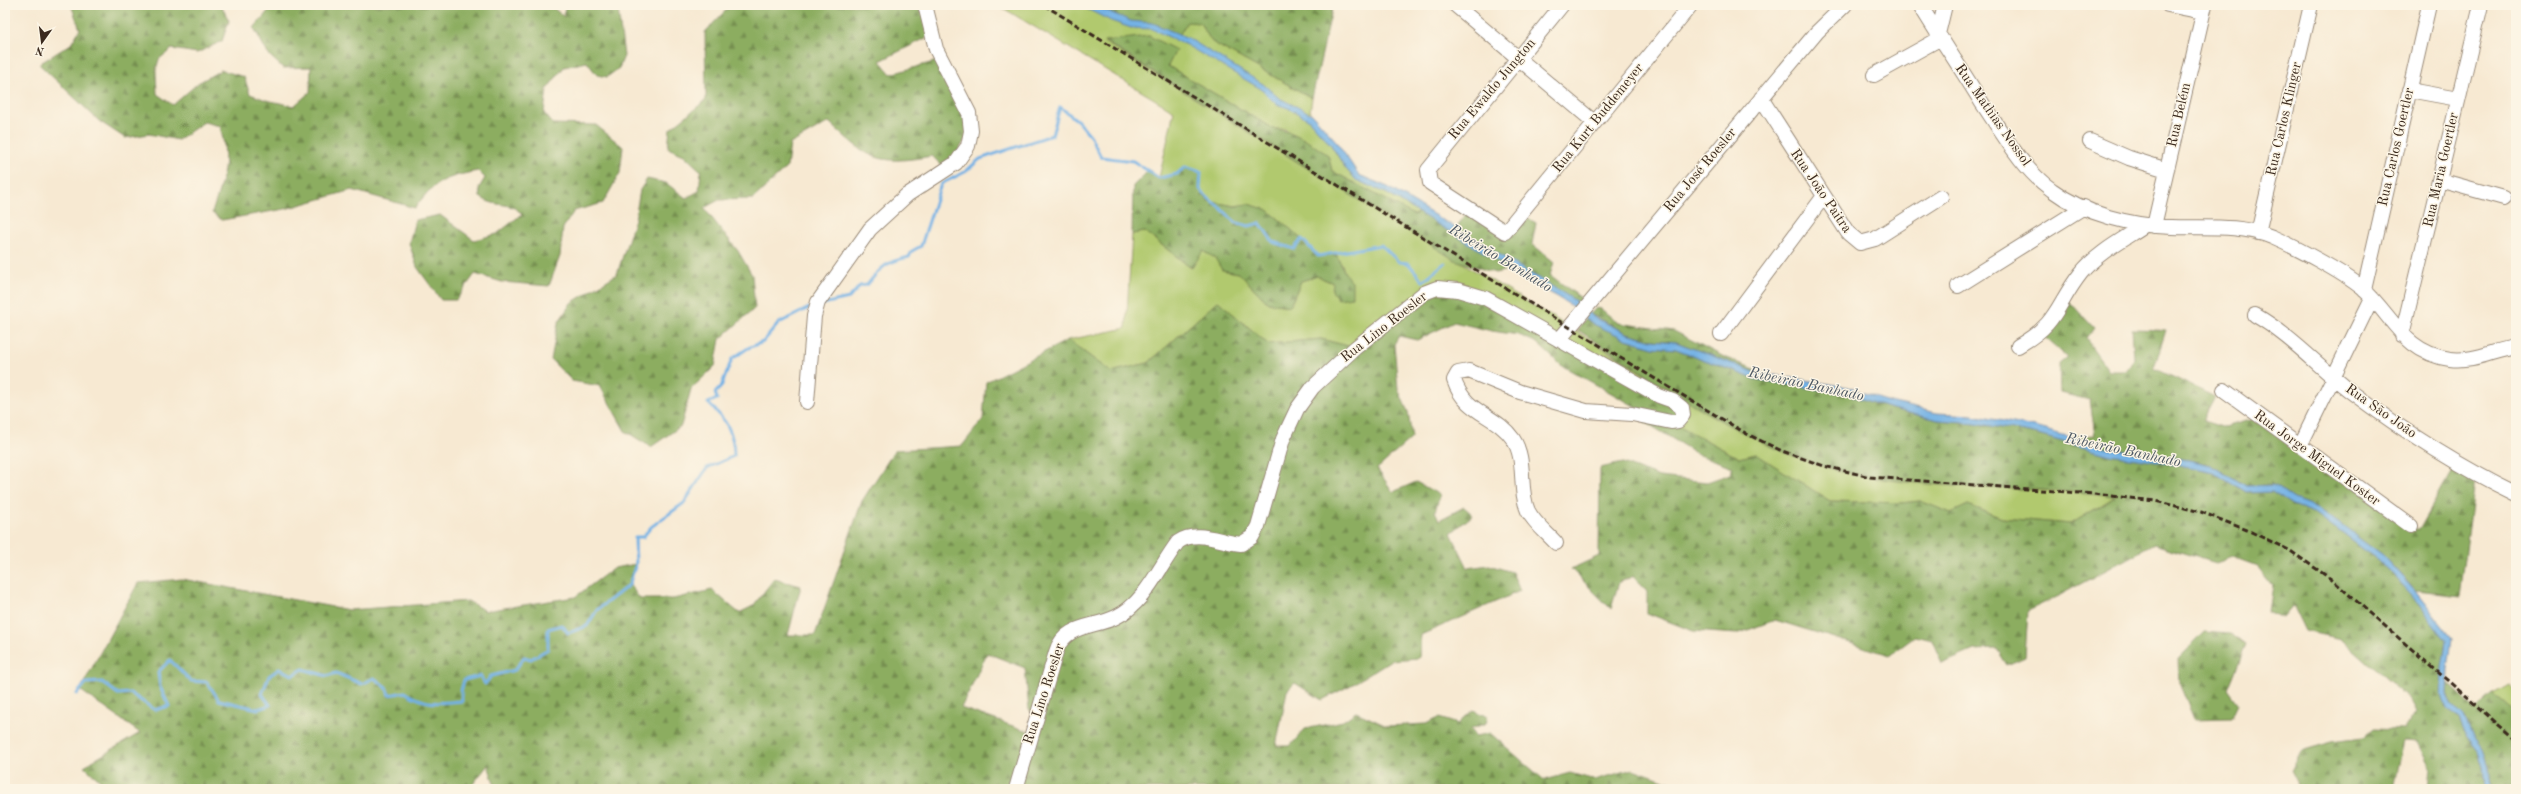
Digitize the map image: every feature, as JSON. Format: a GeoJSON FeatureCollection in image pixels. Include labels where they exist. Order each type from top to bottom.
{"type":"FeatureCollection","features":[{"type":"Feature","properties":{"kind":"street"},"geometry":{"type":"LineString","coordinates":[[807,402],[814,316],[818,302],[870,229],[907,195],[956,163],[968,146],[971,131],[970,113],[936,49],[925,5]]}},
{"type":"Feature","properties":{"kind":"street"},"geometry":{"type":"LineString","coordinates":[[1455,5],[1594,122]]}},
{"type":"Feature","properties":{"kind":"street","name":"Rua Ewaldo Jungton"},"geometry":{"type":"LineString","coordinates":[[1505,232],[1430,183],[1427,176],[1431,164],[1562,5]]}},
{"type":"Feature","properties":{"kind":"street","name":"Rua Kurt Buddemeyer"},"geometry":{"type":"LineString","coordinates":[[1505,232],[1691,5]]}},
{"type":"Feature","properties":{"kind":"street","name":"Rua José Roesler"},"geometry":{"type":"LineString","coordinates":[[1559,340],[1588,303],[1826,20],[1845,5]]}},
{"type":"Feature","properties":{"kind":"street","name":"Rua Mathias Nossol"},"geometry":{"type":"LineString","coordinates":[[1920,5],[1998,127],[2025,164],[2050,189],[2084,207],[2150,225],[2234,228],[2258,233],[2283,243],[2348,278],[2368,294],[2402,335],[2422,349],[2449,359],[2477,357],[2512,346]]}},
{"type":"Feature","properties":{"kind":"street"},"geometry":{"type":"LineString","coordinates":[[1874,75],[1939,36],[1945,5]]}},
{"type":"Feature","properties":{"kind":"street"},"geometry":{"type":"LineString","coordinates":[[2168,5],[2204,8]]}},
{"type":"Feature","properties":{"kind":"street","name":"Rua Carlos Klinger"},"geometry":{"type":"LineString","coordinates":[[2258,233],[2311,5]]}},
{"type":"Feature","properties":{"kind":"street","name":"Rua Carlos Goertler"},"geometry":{"type":"LineString","coordinates":[[2300,446],[2334,377],[2368,294],[2409,90],[2429,5]]}},
{"type":"Feature","properties":{"kind":"street","name":"Rua Maria Goertler"},"geometry":{"type":"LineString","coordinates":[[2402,335],[2481,5]]}},
{"type":"Feature","properties":{"kind":"street","name":"Rua Belém"},"geometry":{"type":"LineString","coordinates":[[2150,225],[2167,170],[2204,8]]}},
{"type":"Feature","properties":{"kind":"street"},"geometry":{"type":"LineString","coordinates":[[2409,90],[2458,99]]}},
{"type":"Feature","properties":{"kind":"street","name":"Rua João Paitra"},"geometry":{"type":"LineString","coordinates":[[1761,98],[1848,233],[1860,242],[1875,239],[1941,197]]}},
{"type":"Feature","properties":{"kind":"street"},"geometry":{"type":"LineString","coordinates":[[2090,142],[2129,158],[2167,170]]}},
{"type":"Feature","properties":{"kind":"street"},"geometry":{"type":"LineString","coordinates":[[2439,180],[2504,198]]}},
{"type":"Feature","properties":{"kind":"street"},"geometry":{"type":"LineString","coordinates":[[1720,334],[1824,196]]}},
{"type":"Feature","properties":{"kind":"street"},"geometry":{"type":"LineString","coordinates":[[1958,286],[2084,207]]}},
{"type":"Feature","properties":{"kind":"street"},"geometry":{"type":"LineString","coordinates":[[2018,346],[2040,333],[2048,324],[2074,283],[2090,264],[2150,225]]}},
{"type":"Feature","properties":{"kind":"street","name":"Rua Lino Roesler"},"geometry":{"type":"LineString","coordinates":[[1016,789],[1056,652],[1062,637],[1068,632],[1103,622],[1127,610],[1143,593],[1178,542],[1186,536],[1195,535],[1241,544],[1252,537],[1264,507],[1283,439],[1297,409],[1313,387],[1355,348],[1424,293],[1446,287],[1485,298],[1659,396],[1673,401],[1682,408],[1683,415],[1678,421],[1671,422],[1632,414],[1586,411],[1520,392],[1469,371],[1458,373],[1454,380],[1457,390],[1468,404],[1492,420],[1513,439],[1520,455],[1523,486],[1528,510],[1556,543]]}},
{"type":"Feature","properties":{"kind":"street","name":"Rua São João"},"geometry":{"type":"LineString","coordinates":[[2255,315],[2280,331],[2334,377],[2430,445],[2516,494]]}},
{"type":"Feature","properties":{"kind":"street","name":"Rua Jorge Miguel Koster"},"geometry":{"type":"LineString","coordinates":[[2224,390],[2411,526]]}},
{"type":"Feature","properties":{"kind":"green space"},"geometry":{"type":"Polygon","coordinates":[[[71,5],[221,5],[229,21],[222,41],[197,53],[172,49],[159,59],[156,70],[157,94],[173,105],[198,83],[221,70],[244,77],[250,94],[266,100],[294,106],[310,92],[311,67],[283,68],[268,54],[254,28],[269,10],[315,10],[319,5],[550,5],[564,17],[565,5],[626,5],[618,9],[624,56],[619,68],[607,77],[597,75],[587,62],[564,67],[547,89],[544,113],[553,124],[596,125],[623,147],[620,173],[603,203],[574,211],[563,228],[560,256],[549,286],[502,282],[475,274],[456,300],[441,300],[417,267],[409,243],[415,220],[440,215],[474,240],[497,234],[522,214],[512,207],[492,203],[480,197],[479,188],[485,178],[478,171],[449,178],[435,186],[415,208],[352,190],[285,209],[222,220],[212,213],[222,179],[225,160],[225,150],[220,126],[204,122],[178,140],[149,134],[125,138],[99,121],[39,64],[71,44],[80,29],[71,5]]]}},
{"type":"Feature","properties":{"kind":"green space"},"geometry":{"type":"Polygon","coordinates":[[[731,5],[925,5],[932,35],[880,61],[891,74],[941,60],[971,131],[946,170],[932,156],[898,160],[874,157],[864,152],[829,122],[790,144],[787,167],[753,199],[719,200],[704,208],[738,251],[752,275],[755,308],[720,339],[715,366],[691,389],[681,426],[651,447],[625,431],[600,386],[572,381],[551,360],[558,323],[571,303],[617,274],[635,219],[640,190],[647,179],[666,183],[686,198],[699,191],[701,171],[684,155],[668,148],[670,129],[706,100],[705,32],[731,5]]]}},
{"type":"Feature","properties":{"kind":"green space"},"geometry":{"type":"Polygon","coordinates":[[[998,5],[1085,5],[1200,23],[1212,42],[1312,98],[1309,119],[1331,145],[1346,169],[1356,180],[1386,193],[1419,212],[1414,216],[1332,171],[1328,155],[1285,129],[1274,129],[1168,66],[1149,36],[1104,42],[1336,186],[1569,327],[1660,385],[1724,423],[1757,440],[1822,466],[1857,475],[1930,484],[2080,492],[2116,496],[2071,524],[2002,518],[1968,505],[1951,513],[1920,501],[1901,503],[1830,501],[1756,454],[1739,458],[1671,422],[1502,306],[1355,348],[1321,339],[1268,344],[1218,301],[1148,363],[1111,372],[1068,340],[1126,328],[1132,234],[1145,232],[1191,268],[1202,251],[1216,258],[1222,270],[1239,273],[1268,303],[1290,306],[1301,281],[1317,276],[1333,283],[1352,282],[1345,275],[1342,264],[1318,256],[1302,239],[1268,210],[1248,204],[1235,206],[1208,201],[1200,189],[1177,174],[1159,178],[1174,111],[998,5]]]}},
{"type":"Feature","properties":{"kind":"green space"},"geometry":{"type":"Polygon","coordinates":[[[1085,5],[1333,5],[1312,98],[1212,42],[1200,23],[1187,22],[1177,39],[1153,26],[1132,25],[1085,5]]]}},
{"type":"Feature","properties":{"kind":"green space"},"geometry":{"type":"Polygon","coordinates":[[[1149,36],[1176,50],[1168,66],[1274,129],[1289,132],[1309,142],[1328,155],[1332,171],[1414,215],[1419,212],[1512,269],[1495,273],[1455,260],[1104,41],[1149,36]]]}},
{"type":"Feature","properties":{"kind":"green space"},"geometry":{"type":"Polygon","coordinates":[[[1185,167],[1201,172],[1200,189],[1208,201],[1234,206],[1248,204],[1268,210],[1302,239],[1318,256],[1336,254],[1352,282],[1352,297],[1338,299],[1332,291],[1333,283],[1317,276],[1301,281],[1290,306],[1268,303],[1239,273],[1222,270],[1215,258],[1203,251],[1192,268],[1145,232],[1132,234],[1133,186],[1149,170],[1159,178],[1177,174],[1185,167]]]}},
{"type":"Feature","properties":{"kind":"green space"},"geometry":{"type":"Polygon","coordinates":[[[1468,211],[1511,234],[1529,219],[1536,223],[1532,244],[1554,262],[1550,275],[1585,301],[1583,306],[1456,228],[1468,211]]]}},
{"type":"Feature","properties":{"kind":"green space"},"geometry":{"type":"Polygon","coordinates":[[[1424,293],[1472,293],[1682,408],[1672,422],[1739,458],[1756,454],[1830,501],[1901,503],[1920,501],[1951,513],[1968,505],[2002,518],[2071,524],[2115,497],[2079,492],[1957,486],[1892,480],[1831,468],[1793,455],[1718,419],[1646,375],[1578,330],[1585,319],[1626,339],[1653,347],[1676,349],[1754,379],[1847,394],[1888,408],[1938,420],[1975,423],[2034,434],[2110,455],[2213,472],[2246,493],[2272,492],[2292,505],[2316,514],[2379,561],[2411,595],[2446,640],[2442,667],[2447,708],[2459,719],[2467,738],[2478,752],[2483,767],[2485,789],[2429,789],[2431,767],[2418,741],[2403,740],[2393,789],[2300,789],[2291,771],[2301,751],[2332,742],[2363,738],[2373,729],[2404,730],[2416,712],[2409,699],[2342,639],[2305,631],[2293,606],[2283,618],[2268,611],[2272,585],[2257,566],[2233,557],[2216,563],[2154,544],[2060,595],[2028,610],[2025,657],[2007,665],[1997,649],[1974,650],[1942,664],[1932,640],[1916,636],[1890,655],[1775,620],[1737,634],[1693,631],[1647,613],[1647,592],[1634,576],[1619,582],[1611,609],[1571,569],[1599,556],[1600,468],[1623,463],[1659,477],[1707,482],[1730,474],[1733,467],[1699,455],[1632,414],[1654,417],[1561,365],[1537,343],[1519,335],[1492,331],[1454,322],[1417,340],[1399,336],[1394,344],[1398,389],[1408,412],[1412,438],[1377,469],[1393,492],[1416,482],[1440,495],[1435,511],[1439,520],[1464,507],[1473,515],[1451,533],[1468,568],[1489,565],[1512,572],[1520,591],[1421,635],[1419,658],[1391,660],[1353,684],[1322,700],[1295,683],[1287,691],[1276,746],[1290,746],[1305,729],[1343,721],[1356,712],[1387,726],[1426,724],[1439,718],[1458,724],[1473,710],[1488,717],[1486,723],[1471,729],[1475,736],[1490,733],[1544,780],[1570,773],[1595,780],[1633,769],[1689,789],[496,789],[488,765],[469,789],[109,789],[84,766],[140,733],[80,690],[138,583],[182,579],[349,610],[468,601],[485,611],[575,597],[614,568],[636,564],[630,585],[640,599],[673,599],[712,590],[739,613],[753,606],[774,579],[801,586],[788,635],[815,635],[862,501],[895,450],[962,446],[983,419],[986,382],[1068,340],[1111,372],[1148,363],[1218,301],[1268,344],[1321,339],[1355,348],[1424,293]],[[987,653],[961,708],[1033,733],[1039,715],[1029,710],[1025,668],[987,653]]]}},
{"type":"Feature","properties":{"kind":"green space"},"geometry":{"type":"Polygon","coordinates":[[[2066,298],[2094,328],[2086,339],[2109,371],[2125,371],[2134,358],[2132,329],[2166,330],[2154,368],[2215,397],[2203,420],[2225,427],[2260,417],[2418,531],[2457,462],[2476,473],[2460,596],[2416,591],[2383,556],[2318,508],[2294,499],[2273,485],[2246,486],[2214,466],[2189,460],[2110,448],[2070,437],[2095,435],[2090,400],[2060,393],[2059,363],[2067,357],[2040,333],[2066,298]]]}},
{"type":"Feature","properties":{"kind":"green space"},"geometry":{"type":"Polygon","coordinates":[[[1596,308],[1601,309],[1618,323],[1674,331],[1726,358],[1757,370],[1755,372],[1676,342],[1652,340],[1627,333],[1590,314],[1596,308]]]}},
{"type":"Feature","properties":{"kind":"green space"},"geometry":{"type":"Polygon","coordinates":[[[2205,632],[2231,634],[2246,645],[2228,689],[2238,703],[2231,718],[2194,719],[2179,683],[2178,659],[2205,632]]]}},
{"type":"Feature","properties":{"kind":"green space"},"geometry":{"type":"Polygon","coordinates":[[[2447,682],[2476,709],[2493,694],[2516,714],[2516,789],[2512,789],[2506,784],[2505,789],[2491,789],[2489,766],[2483,749],[2472,735],[2464,716],[2452,704],[2447,694],[2447,682]]]}},
{"type":"Feature","properties":{"kind":"green space"},"geometry":{"type":"Polygon","coordinates":[[[2509,685],[2516,691],[2516,714],[2493,694],[2509,685]]]}},
{"type":"Feature","properties":{"kind":"water","name":"Ribeirão Banhado"},"geometry":{"type":"Polygon","coordinates":[[[1079,5],[1093,5],[1131,21],[1153,23],[1188,38],[1263,84],[1279,98],[1312,114],[1336,141],[1359,175],[1388,187],[1573,299],[1595,318],[1627,333],[1652,340],[1676,342],[1755,372],[1848,387],[1886,401],[1937,413],[1972,415],[2034,427],[2110,448],[2189,460],[2214,466],[2246,486],[2273,485],[2294,499],[2318,508],[2383,556],[2415,591],[2452,638],[2448,669],[2447,694],[2452,704],[2464,716],[2472,735],[2483,749],[2489,766],[2491,789],[2485,789],[2483,767],[2478,752],[2467,738],[2459,719],[2447,708],[2441,695],[2442,667],[2446,640],[2411,595],[2379,561],[2316,514],[2292,505],[2272,492],[2246,493],[2213,472],[2110,455],[2034,434],[1975,423],[1938,420],[1888,408],[1847,394],[1754,379],[1676,349],[1653,347],[1626,339],[1593,324],[1570,305],[1386,193],[1356,180],[1346,169],[1331,145],[1308,119],[1288,108],[1276,104],[1261,89],[1186,45],[1152,29],[1131,28],[1111,21],[1079,5]]]}},
{"type":"Feature","properties":{"kind":"waterway"},"geometry":{"type":"LineString","coordinates":[[823,304],[849,298],[860,286],[867,285],[885,266],[909,257],[912,251],[921,246],[941,184],[965,172],[980,159],[1052,135],[1060,107],[1078,121],[1090,135],[1101,157],[1133,161],[1159,178],[1177,174],[1185,167],[1201,172],[1200,189],[1208,198],[1234,222],[1249,226],[1260,223],[1273,242],[1294,249],[1302,239],[1318,256],[1381,245],[1399,262],[1408,263],[1423,281],[1445,263]]}},
{"type":"Feature","properties":{"kind":"waterway"},"geometry":{"type":"LineString","coordinates":[[77,694],[86,683],[102,682],[118,694],[130,693],[155,710],[169,706],[160,687],[158,672],[170,660],[191,681],[207,682],[219,700],[258,709],[270,705],[262,694],[269,676],[279,669],[293,675],[303,669],[327,676],[336,673],[362,684],[374,678],[386,687],[389,695],[405,692],[426,702],[439,703],[462,701],[461,691],[464,680],[480,676],[485,684],[491,676],[515,670],[524,657],[531,659],[548,649],[548,629],[562,625],[568,633],[587,626],[597,610],[629,585],[636,564],[635,537],[643,537],[651,527],[684,503],[707,468],[734,456],[734,447],[728,426],[708,403],[717,399],[715,393],[721,387],[732,359],[748,348],[763,342],[779,323],[809,308]]}},
{"type":"Feature","properties":{"kind":"railway"},"geometry":{"type":"LineString","coordinates":[[1044,5],[1569,327],[1747,434],[1782,451],[1824,466],[1870,477],[2094,494],[2155,501],[2201,512],[2247,530],[2289,550],[2331,579],[2516,740]]}}]}
